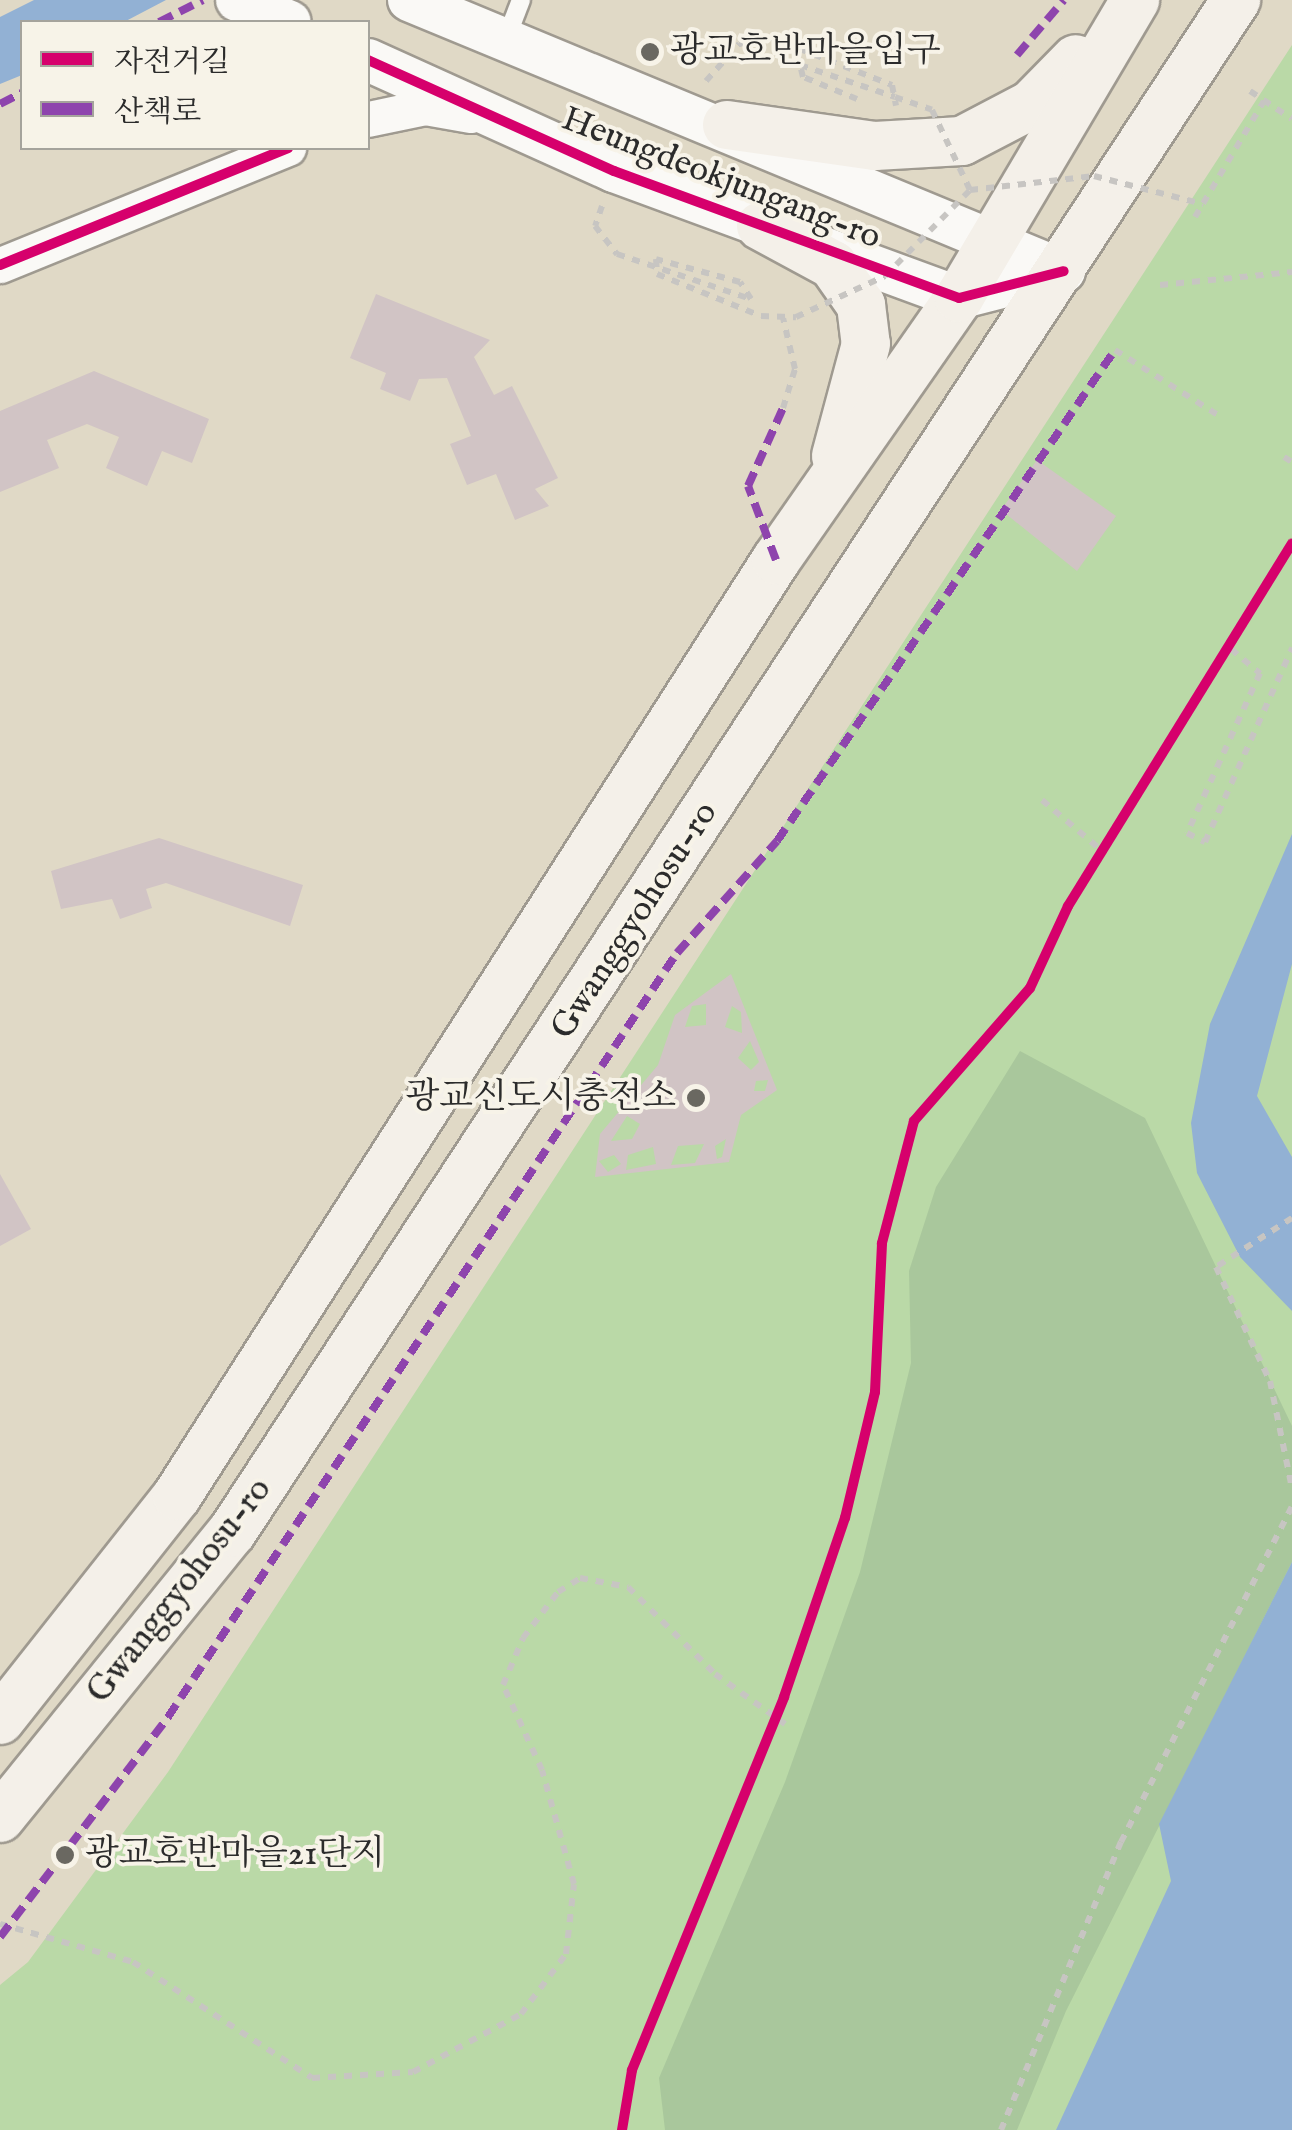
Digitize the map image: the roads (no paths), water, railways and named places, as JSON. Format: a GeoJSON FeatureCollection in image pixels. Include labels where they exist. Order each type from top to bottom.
{"type":"FeatureCollection","features":[{"type":"Feature","properties":{"kind":"main road"},"geometry":{"type":"LineString","coordinates":[[727,125],[875,146],[962,141],[1030,105],[1135,0]]}},
{"type":"Feature","properties":{"kind":"main road","name":"Gwanggyohosu-ro"},"geometry":{"type":"LineString","coordinates":[[0,1720],[177,1496],[823,499],[959,298],[990,235],[1135,0]]}},
{"type":"Feature","properties":{"kind":"main road","name":"Gwanggyohosu-ro"},"geometry":{"type":"LineString","coordinates":[[0,1818],[232,1532],[1064,271],[1236,0]]}},
{"type":"Feature","properties":{"kind":"main road"},"geometry":{"type":"LineString","coordinates":[[761,226],[834,265],[861,305],[866,344],[823,499]]}},
{"type":"Feature","properties":{"kind":"street","name":"Heungdeokjungang-ro"},"geometry":{"type":"LineString","coordinates":[[409,0],[727,125],[990,235],[1064,271]]}},
{"type":"Feature","properties":{"kind":"street","name":"Heungdeokjungang-ro"},"geometry":{"type":"LineString","coordinates":[[370,61],[485,118],[614,172],[959,298]]}},
{"type":"Feature","properties":{"kind":"street"},"geometry":{"type":"LineString","coordinates":[[370,119],[425,107],[485,118]]}},
{"type":"Feature","properties":{"kind":"street"},"geometry":{"type":"LineString","coordinates":[[143,203],[234,150]]}},
{"type":"Feature","properties":{"kind":"street"},"geometry":{"type":"LineString","coordinates":[[0,265],[143,203],[283,150]]}},
{"type":"Feature","properties":{"kind":"street"},"geometry":{"type":"LineString","coordinates":[[959,298],[1064,271]]}},
{"type":"Feature","properties":{"kind":"lane"},"geometry":{"type":"LineString","coordinates":[[506,40],[521,0]]}},
{"type":"Feature","properties":{"kind":"water"},"geometry":{"type":"Polygon","coordinates":[[[34,0],[166,0],[128,20],[20,20],[20,76],[0,84],[0,17],[34,0]]]}},
{"type":"Feature","properties":{"kind":"water"},"geometry":{"type":"Polygon","coordinates":[[[1292,834],[1292,964],[1257,1096],[1292,1157],[1292,1311],[1240,1257],[1197,1173],[1191,1123],[1210,1024],[1292,834]]]}},
{"type":"Feature","properties":{"kind":"water"},"geometry":{"type":"Polygon","coordinates":[[[1292,1562],[1292,2130],[1056,2130],[1171,1881],[1159,1824],[1292,1562]]]}},
{"type":"Feature","properties":{"kind":"place","name":"광교호반마을입구"},"geometry":{"type":"Point","coordinates":[650,52]}},
{"type":"Feature","properties":{"kind":"place","name":"광교신도시충전소"},"geometry":{"type":"Point","coordinates":[696,1098]}},
{"type":"Feature","properties":{"kind":"place","name":"광교호반마을21단지"},"geometry":{"type":"Point","coordinates":[65,1855]}}]}
